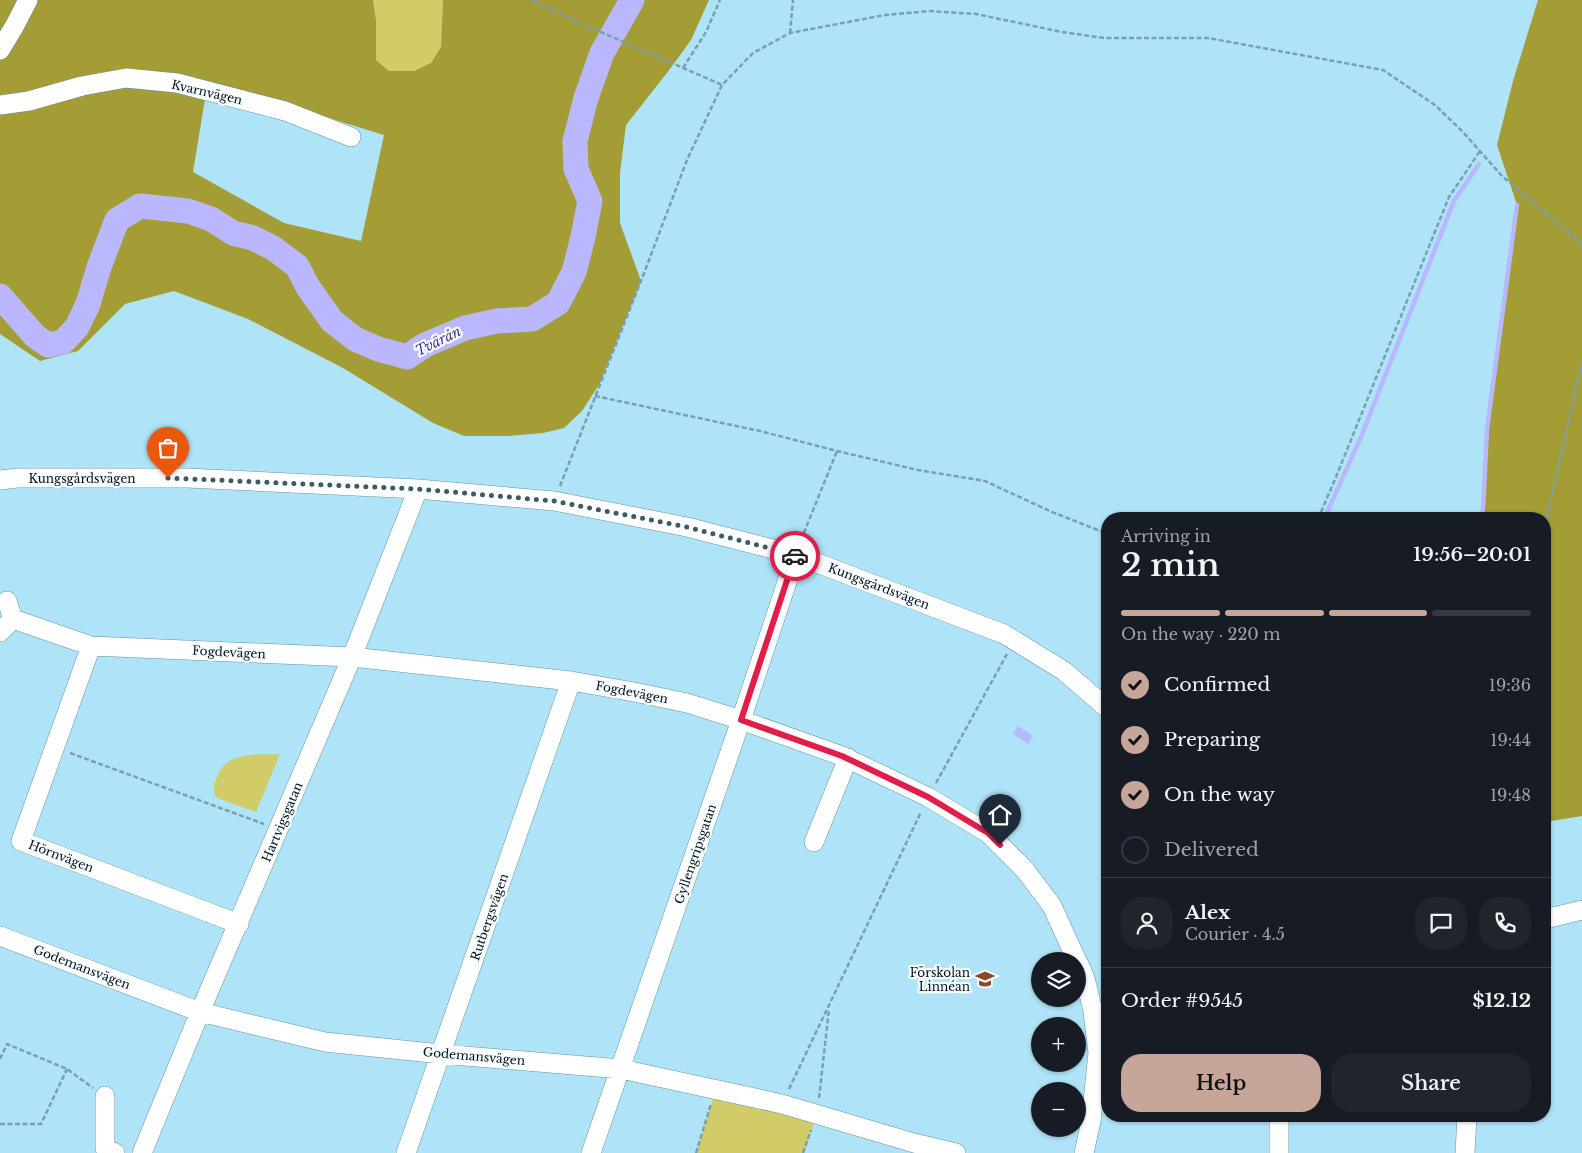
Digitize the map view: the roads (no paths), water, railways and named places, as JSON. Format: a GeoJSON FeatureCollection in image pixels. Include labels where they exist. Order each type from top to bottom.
{"type":"FeatureCollection","features":[{"type":"Feature","properties":{"kind":"street"},"geometry":{"type":"LineString","coordinates":[[0,50],[28,0]]}},
{"type":"Feature","properties":{"kind":"street","name":"Kvarnvägen"},"geometry":{"type":"LineString","coordinates":[[0,105],[29,101],[82,86],[126,78],[177,83],[285,111],[351,137]]}},
{"type":"Feature","properties":{"kind":"street","name":"Kungsgårdsvägen"},"geometry":{"type":"LineString","coordinates":[[0,480],[17,478],[187,478],[418,489],[554,501],[687,527],[796,555],[1004,634],[1064,671],[1101,703]]}},
{"type":"Feature","properties":{"kind":"street","name":"Hartvigsgatan"},"geometry":{"type":"LineString","coordinates":[[142,1153],[200,1012],[352,657],[418,489]]}},
{"type":"Feature","properties":{"kind":"street","name":"Gyllengripsgatan"},"geometry":{"type":"LineString","coordinates":[[591,1153],[796,555]]}},
{"type":"Feature","properties":{"kind":"street","name":"Fogdevägen"},"geometry":{"type":"LineString","coordinates":[[0,632],[10,610],[91,646],[352,657],[571,681],[686,703],[741,720],[848,758],[928,797],[988,833],[1025,870],[1052,906],[1073,952]]}},
{"type":"Feature","properties":{"kind":"street","name":"Hörnvägen"},"geometry":{"type":"LineString","coordinates":[[91,646],[21,841],[239,924]]}},
{"type":"Feature","properties":{"kind":"street","name":"Rutbergsvägen"},"geometry":{"type":"LineString","coordinates":[[406,1153],[571,681]]}},
{"type":"Feature","properties":{"kind":"street"},"geometry":{"type":"LineString","coordinates":[[814,842],[848,758]]}},
{"type":"Feature","properties":{"kind":"street"},"geometry":{"type":"LineString","coordinates":[[1551,918],[1582,910]]}},
{"type":"Feature","properties":{"kind":"street","name":"Godemansvägen"},"geometry":{"type":"LineString","coordinates":[[0,936],[200,1012],[325,1042],[621,1069],[782,1104],[817,1114],[912,1148],[956,1153]]}},
{"type":"Feature","properties":{"kind":"street","name":"Fogdevägen"},"geometry":{"type":"LineString","coordinates":[[1084,1153],[1091,1121],[1098,1054],[1093,1012],[1086,982]]}},
{"type":"Feature","properties":{"kind":"street"},"geometry":{"type":"LineString","coordinates":[[105,1096],[105,1148],[115,1153]]}},
{"type":"Feature","properties":{"kind":"street"},"geometry":{"type":"LineString","coordinates":[[1279,1153],[1280,1122]]}},
{"type":"Feature","properties":{"kind":"street"},"geometry":{"type":"LineString","coordinates":[[1465,1153],[1467,1122]]}},
{"type":"Feature","properties":{"kind":"water"},"geometry":{"type":"Polygon","coordinates":[[[1018,726],[1033,736],[1028,744],[1013,734],[1018,726]]]}},
{"type":"Feature","properties":{"kind":"waterway","name":"Tvärån"},"geometry":{"type":"LineString","coordinates":[[0,296],[35,336],[48,345],[63,342],[77,327],[88,304],[99,267],[117,220],[140,206],[188,211],[211,219],[233,233],[253,238],[273,248],[297,266],[308,287],[332,321],[355,339],[378,349],[407,357],[425,345],[465,328],[497,321],[532,319],[558,303],[574,272],[590,201],[576,169],[575,141],[586,98],[602,53],[632,0]]}},
{"type":"Feature","properties":{"kind":"waterway"},"geometry":{"type":"LineString","coordinates":[[1327,512],[1361,437],[1454,201],[1479,164]]}},
{"type":"Feature","properties":{"kind":"waterway"},"geometry":{"type":"LineString","coordinates":[[1482,512],[1487,429],[1517,205]]}},
{"type":"Feature","properties":{"kind":"place","name":"Förskolan Linnéan"},"geometry":{"type":"Point","coordinates":[985,979]}}]}
